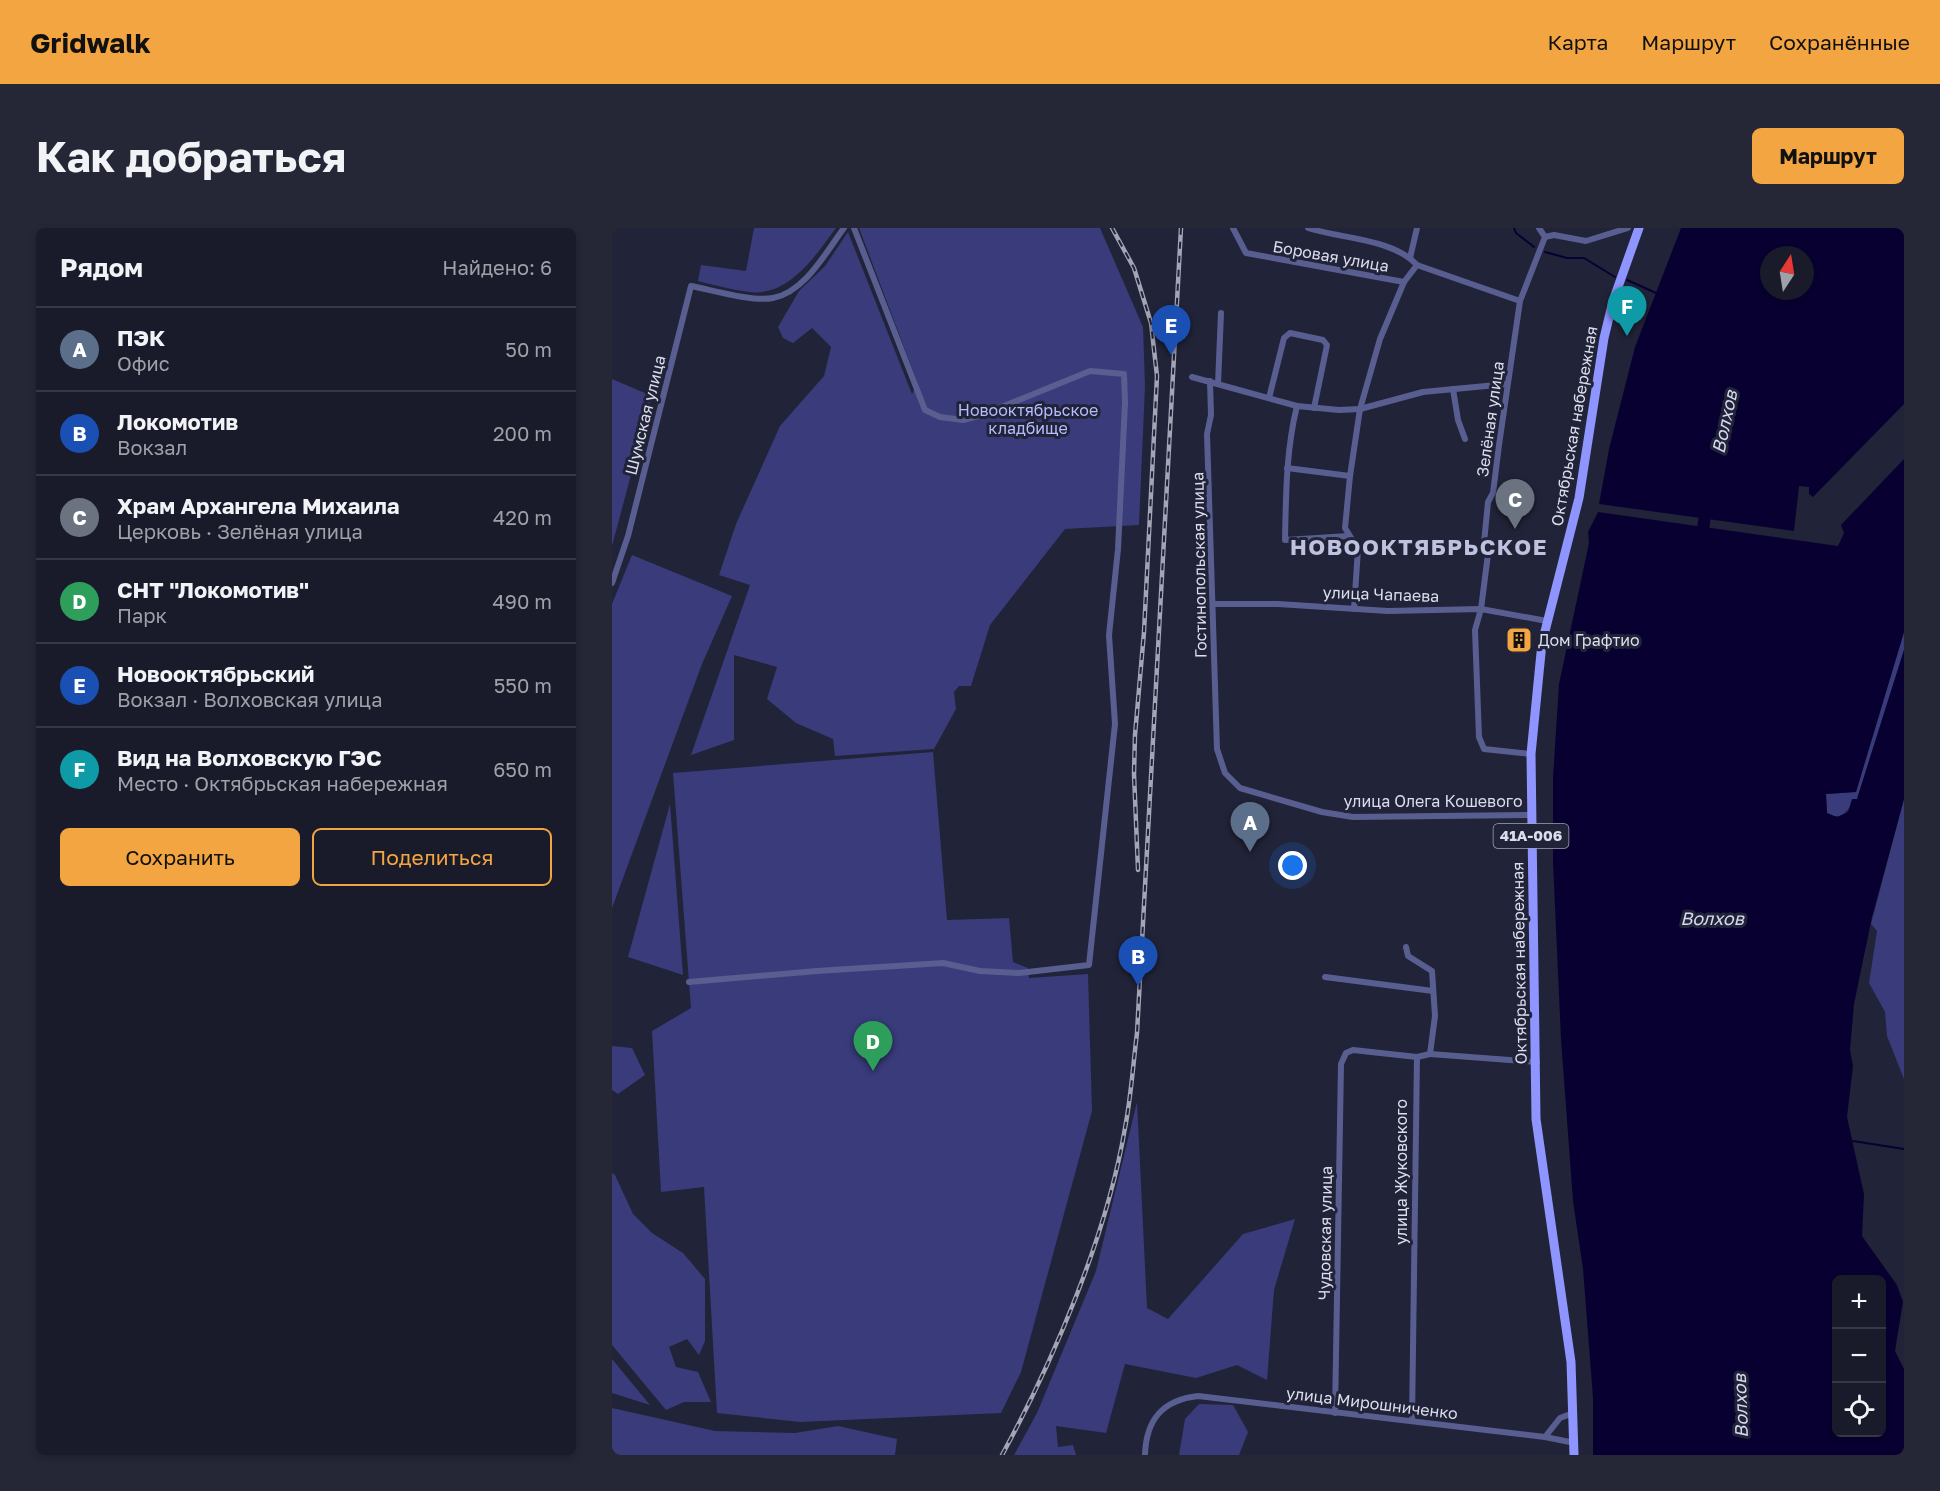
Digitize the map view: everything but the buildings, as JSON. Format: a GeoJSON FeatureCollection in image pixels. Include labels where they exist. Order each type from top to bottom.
{"type":"FeatureCollection","features":[{"type":"Feature","properties":{"kind":"main road","name":"Октябрьская набережная"},"geometry":{"type":"LineString","coordinates":[[1574,1455],[1571,1362],[1538,1144],[1530,815],[1531,754],[1537,676],[1547,621],[1579,498],[1604,338],[1613,301],[1639,228]]}},
{"type":"Feature","properties":{"kind":"street","name":"Шумская улица"},"geometry":{"type":"LineString","coordinates":[[612,584],[628,536],[691,286],[772,298],[786,293],[806,278],[844,228]]}},
{"type":"Feature","properties":{"kind":"street"},"geometry":{"type":"LineString","coordinates":[[689,982],[817,970],[944,963],[980,971],[1019,973],[1089,966],[1115,724],[1109,635],[1118,549],[1125,403],[1124,374],[1090,371],[982,415],[963,420],[940,417],[925,410],[854,228]]}},
{"type":"Feature","properties":{"kind":"street","name":"Боровая улица"},"geometry":{"type":"LineString","coordinates":[[1233,228],[1245,253],[1404,282]]}},
{"type":"Feature","properties":{"kind":"street","name":"Боровая улица"},"geometry":{"type":"LineString","coordinates":[[1308,228],[1383,246],[1410,258],[1417,265]]}},
{"type":"Feature","properties":{"kind":"street"},"geometry":{"type":"LineString","coordinates":[[1410,258],[1417,228]]}},
{"type":"Feature","properties":{"kind":"street"},"geometry":{"type":"LineString","coordinates":[[1539,228],[1545,237],[1554,235],[1586,241],[1628,228]]}},
{"type":"Feature","properties":{"kind":"street","name":"Зелёная улица"},"geometry":{"type":"LineString","coordinates":[[1531,754],[1485,749],[1479,737],[1475,630],[1481,609],[1488,555],[1484,543],[1488,502],[1493,493],[1498,465],[1507,384],[1520,301],[1545,237]]}},
{"type":"Feature","properties":{"kind":"street"},"geometry":{"type":"LineString","coordinates":[[1354,609],[1358,549],[1346,528],[1350,476],[1360,409],[1380,339],[1404,282],[1417,265],[1520,301]]}},
{"type":"Feature","properties":{"kind":"street"},"geometry":{"type":"LineString","coordinates":[[1218,384],[1221,313]]}},
{"type":"Feature","properties":{"kind":"street"},"geometry":{"type":"LineString","coordinates":[[1269,398],[1284,338],[1290,333],[1323,340],[1327,345],[1314,408]]}},
{"type":"Feature","properties":{"kind":"street"},"geometry":{"type":"LineString","coordinates":[[1192,377],[1297,406],[1314,408],[1360,409],[1423,392],[1507,384]]}},
{"type":"Feature","properties":{"kind":"street","name":"Гостинопольская улица"},"geometry":{"type":"LineString","coordinates":[[1210,381],[1210,415],[1207,434],[1217,749]]}},
{"type":"Feature","properties":{"kind":"street"},"geometry":{"type":"LineString","coordinates":[[1453,389],[1458,420],[1465,439]]}},
{"type":"Feature","properties":{"kind":"street"},"geometry":{"type":"LineString","coordinates":[[1297,406],[1290,435],[1287,468],[1285,540],[1349,536]]}},
{"type":"Feature","properties":{"kind":"street"},"geometry":{"type":"LineString","coordinates":[[1287,468],[1350,476]]}},
{"type":"Feature","properties":{"kind":"street","name":"улица Чапаева"},"geometry":{"type":"LineString","coordinates":[[1213,604],[1278,604],[1388,611],[1481,609],[1547,621]]}},
{"type":"Feature","properties":{"kind":"street","name":"улица Олега Кошевого"},"geometry":{"type":"LineString","coordinates":[[1217,749],[1225,773],[1240,788],[1322,812],[1353,817],[1530,815]]}},
{"type":"Feature","properties":{"kind":"street"},"geometry":{"type":"LineString","coordinates":[[1406,947],[1408,956],[1432,971],[1435,1016],[1430,1054]]}},
{"type":"Feature","properties":{"kind":"street"},"geometry":{"type":"LineString","coordinates":[[1325,977],[1433,990]]}},
{"type":"Feature","properties":{"kind":"street","name":"Чудовская улица"},"geometry":{"type":"LineString","coordinates":[[1335,1413],[1341,1064],[1346,1053],[1367,1050],[1417,1056]]}},
{"type":"Feature","properties":{"kind":"street"},"geometry":{"type":"LineString","coordinates":[[1417,1056],[1430,1054],[1537,1062]]}},
{"type":"Feature","properties":{"kind":"street","name":"улица Жуковского"},"geometry":{"type":"LineString","coordinates":[[1412,1421],[1417,1056]]}},
{"type":"Feature","properties":{"kind":"street","name":"улица Мирошниченко"},"geometry":{"type":"LineString","coordinates":[[1145,1455],[1146,1434],[1167,1405],[1180,1398],[1198,1396],[1545,1437],[1575,1443]]}},
{"type":"Feature","properties":{"kind":"street"},"geometry":{"type":"LineString","coordinates":[[1545,1437],[1560,1418],[1573,1413]]}},
{"type":"Feature","properties":{"kind":"green space"},"geometry":{"type":"Polygon","coordinates":[[[754,228],[836,228],[800,272],[777,288],[763,292],[749,292],[698,281],[701,265],[746,271],[754,228]]]}},
{"type":"Feature","properties":{"kind":"green space","name":"Новооктябрьское кладбище"},"geometry":{"type":"Polygon","coordinates":[[[859,228],[1100,228],[1143,327],[1145,386],[1139,525],[1065,529],[990,625],[971,686],[959,686],[954,692],[956,709],[934,749],[835,756],[833,739],[796,723],[767,699],[777,667],[734,655],[734,740],[691,755],[750,585],[719,575],[736,524],[780,426],[824,376],[831,347],[812,328],[793,343],[783,338],[778,327],[799,291],[825,266],[848,232],[912,394],[918,384],[859,228]]]}},
{"type":"Feature","properties":{"kind":"green space"},"geometry":{"type":"Polygon","coordinates":[[[612,379],[652,396],[612,546],[612,379]]]}},
{"type":"Feature","properties":{"kind":"green space"},"geometry":{"type":"Polygon","coordinates":[[[632,555],[732,596],[702,664],[612,908],[612,604],[632,555]]]}},
{"type":"Feature","properties":{"kind":"green space"},"geometry":{"type":"Polygon","coordinates":[[[1904,632],[1904,650],[1857,799],[1842,816],[1831,816],[1827,813],[1826,794],[1856,792],[1904,632]]]}},
{"type":"Feature","properties":{"kind":"green space"},"geometry":{"type":"Polygon","coordinates":[[[933,752],[947,920],[1009,918],[1013,962],[1028,968],[1029,978],[1088,974],[1092,1111],[1021,1372],[1001,1413],[800,1422],[717,1413],[704,1187],[661,1192],[652,1031],[691,1008],[673,773],[933,752]]]}},
{"type":"Feature","properties":{"kind":"green space"},"geometry":{"type":"Polygon","coordinates":[[[1904,799],[1904,1079],[1887,1036],[1885,1012],[1869,983],[1877,931],[1871,924],[1904,799]]]}},
{"type":"Feature","properties":{"kind":"green space"},"geometry":{"type":"Polygon","coordinates":[[[670,804],[683,975],[628,957],[670,804]]]}},
{"type":"Feature","properties":{"kind":"green space"},"geometry":{"type":"Polygon","coordinates":[[[612,1046],[632,1048],[645,1075],[618,1094],[612,1090],[612,1046]]]}},
{"type":"Feature","properties":{"kind":"green space"},"geometry":{"type":"Polygon","coordinates":[[[1137,1102],[1147,1308],[1168,1319],[1243,1234],[1295,1219],[1274,1290],[1267,1380],[1237,1365],[1196,1378],[1125,1364],[1106,1433],[1056,1426],[1058,1447],[1073,1445],[1076,1455],[1014,1455],[1037,1413],[1096,1271],[1137,1102]]]}},
{"type":"Feature","properties":{"kind":"green space"},"geometry":{"type":"Polygon","coordinates":[[[612,1173],[633,1214],[652,1233],[683,1253],[705,1279],[705,1341],[699,1355],[687,1339],[669,1347],[676,1367],[698,1372],[711,1402],[684,1402],[666,1410],[612,1345],[612,1173]]]}},
{"type":"Feature","properties":{"kind":"green space"},"geometry":{"type":"Polygon","coordinates":[[[612,1359],[650,1405],[612,1393],[612,1359]]]}},
{"type":"Feature","properties":{"kind":"green space"},"geometry":{"type":"Polygon","coordinates":[[[1199,1404],[1233,1405],[1248,1432],[1239,1455],[1179,1455],[1185,1419],[1199,1404]]]}},
{"type":"Feature","properties":{"kind":"green space"},"geometry":{"type":"Polygon","coordinates":[[[612,1408],[715,1431],[795,1433],[838,1426],[897,1439],[895,1455],[612,1455],[612,1408]]]}},
{"type":"Feature","properties":{"kind":"water","name":"Волхов"},"geometry":{"type":"Polygon","coordinates":[[[1681,228],[1904,228],[1904,404],[1813,497],[1809,494],[1809,487],[1799,486],[1794,531],[1599,504],[1609,449],[1635,347],[1681,228]]]}},
{"type":"Feature","properties":{"kind":"water","name":"Волхов"},"geometry":{"type":"Polygon","coordinates":[[[1904,459],[1904,632],[1856,792],[1826,794],[1827,813],[1837,817],[1848,812],[1852,799],[1857,799],[1904,650],[1904,799],[1872,917],[1854,1004],[1850,1050],[1853,1066],[1847,1117],[1864,1194],[1862,1236],[1897,1285],[1903,1302],[1895,1351],[1904,1369],[1904,1455],[1593,1455],[1593,1398],[1583,1269],[1573,1201],[1561,1039],[1553,862],[1553,778],[1559,684],[1589,543],[1588,532],[1598,512],[1838,546],[1844,533],[1841,525],[1904,459]]]}},
{"type":"Feature","properties":{"kind":"waterway"},"geometry":{"type":"LineString","coordinates":[[1514,228],[1516,233],[1534,247]]}},
{"type":"Feature","properties":{"kind":"waterway"},"geometry":{"type":"LineString","coordinates":[[1545,252],[1567,258],[1584,258],[1615,277]]}},
{"type":"Feature","properties":{"kind":"waterway"},"geometry":{"type":"LineString","coordinates":[[1627,280],[1656,293]]}},
{"type":"Feature","properties":{"kind":"waterway","name":"Волхов"},"geometry":{"type":"LineString","coordinates":[[1701,542],[1707,503]]}},
{"type":"Feature","properties":{"kind":"waterway"},"geometry":{"type":"LineString","coordinates":[[1853,1141],[1904,1149]]}},
{"type":"Feature","properties":{"kind":"railway"},"geometry":{"type":"LineString","coordinates":[[1112,228],[1134,268],[1151,323],[1157,376],[1144,632],[1135,735],[1134,774],[1138,870]]}},
{"type":"Feature","properties":{"kind":"railway"},"geometry":{"type":"LineString","coordinates":[[1002,1455],[1041,1379],[1092,1253],[1117,1169],[1129,1105],[1137,1033],[1181,228]]}},
{"type":"Feature","properties":{"kind":"place","name":"Вид на Волховскую ГЭС"},"geometry":{"type":"Point","coordinates":[1627,336]}},
{"type":"Feature","properties":{"kind":"place","name":"Новооктябрьский"},"geometry":{"type":"Point","coordinates":[1171,355]}},
{"type":"Feature","properties":{"kind":"place","name":"Храм Архангела Михаила"},"geometry":{"type":"Point","coordinates":[1515,529]}},
{"type":"Feature","properties":{"kind":"place","name":"Дом Графтио"},"geometry":{"type":"Point","coordinates":[1519,640]}},
{"type":"Feature","properties":{"kind":"place","name":"ПЭК"},"geometry":{"type":"Point","coordinates":[1250,852]}},
{"type":"Feature","properties":{"kind":"place","name":"Локомотив"},"geometry":{"type":"Point","coordinates":[1138,986]}},
{"type":"Feature","properties":{"kind":"place","name":"СНТ \"Локомотив\""},"geometry":{"type":"Point","coordinates":[873,1071]}},
{"type":"Feature","properties":{"kind":"district","name":"НОВООКТЯБРЬСКОЕ"},"geometry":{"type":"Point","coordinates":[1419,547]}}]}
